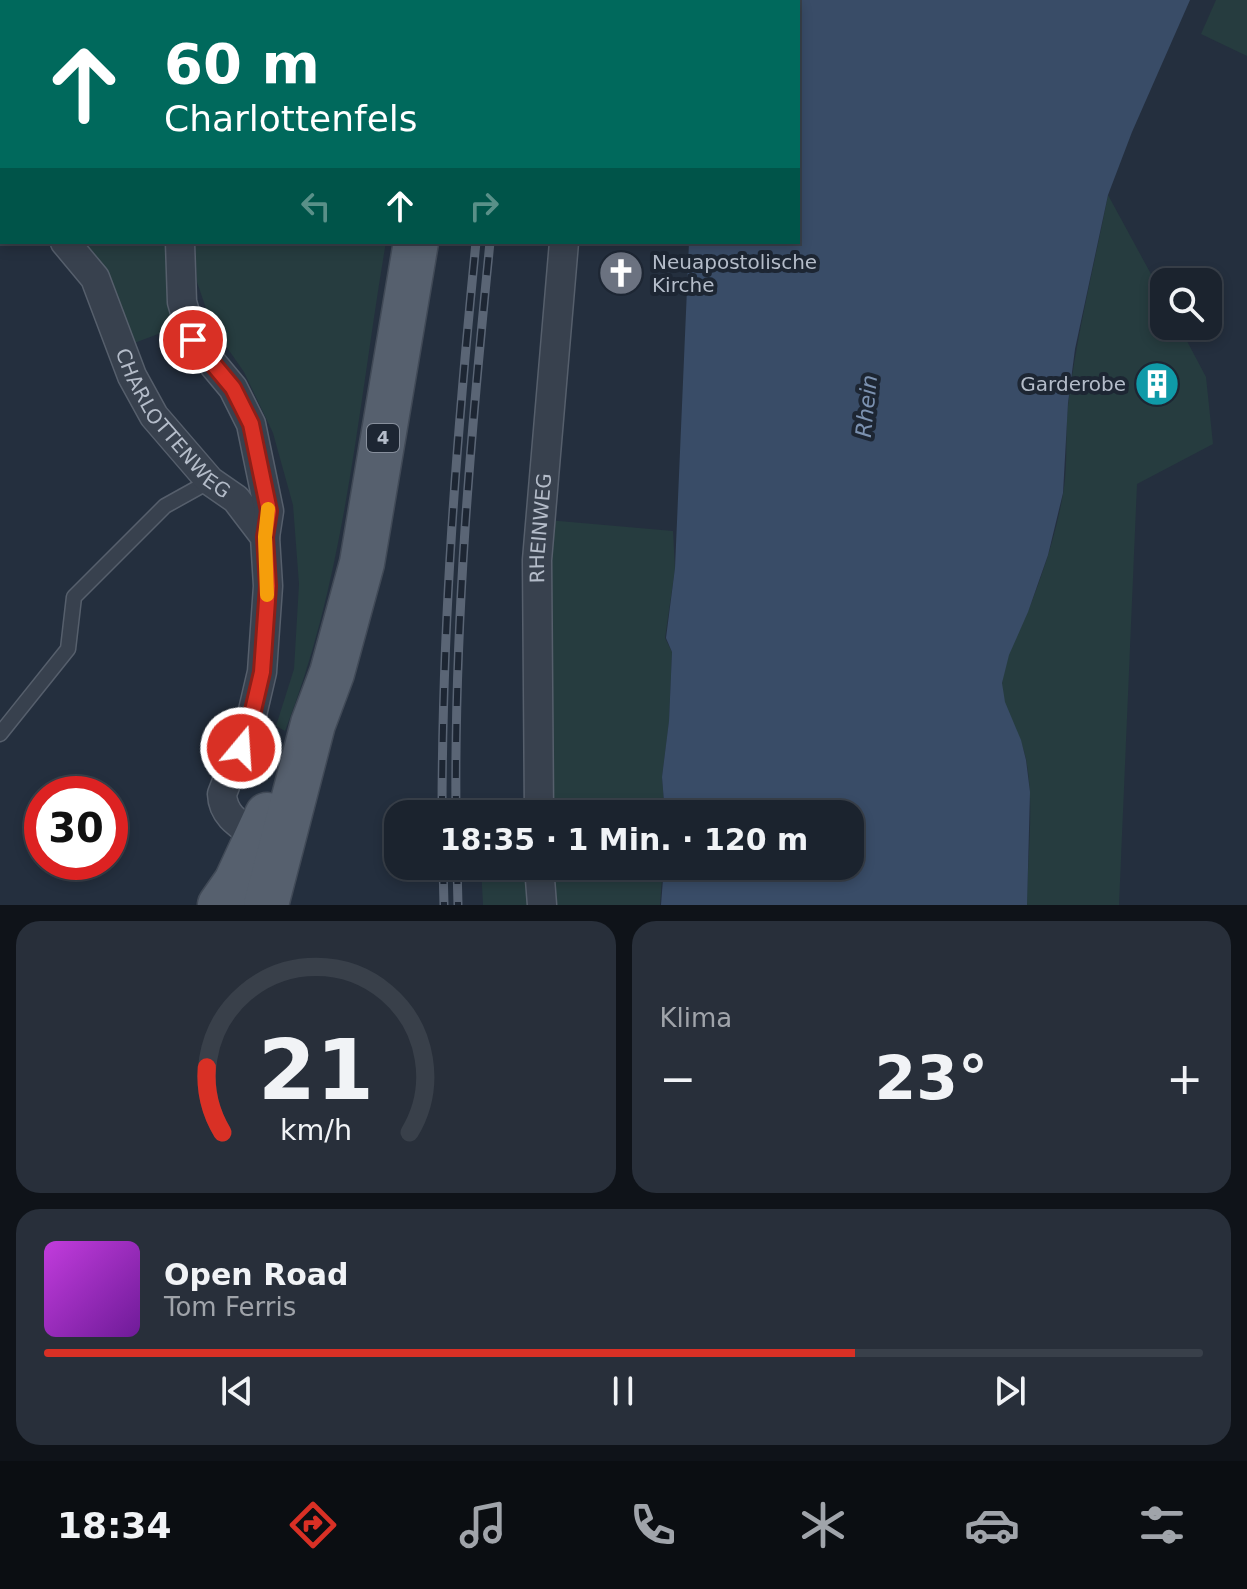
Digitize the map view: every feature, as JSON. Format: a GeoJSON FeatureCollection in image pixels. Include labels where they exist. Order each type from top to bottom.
{"type":"FeatureCollection","features":[{"type":"Feature","properties":{"kind":"main road","name":"4"},"geometry":{"type":"LineString","coordinates":[[220,905],[268,847],[298,790],[313,724],[332,673],[362,563],[416,244]]}},
{"type":"Feature","properties":{"kind":"main road","name":"4"},"geometry":{"type":"LineString","coordinates":[[266,905],[268,847]]}},
{"type":"Feature","properties":{"kind":"street","name":"CHARLOTTENWEG"},"geometry":{"type":"LineString","coordinates":[[67,244],[95,278],[132,376],[154,416],[210,481],[236,499],[265,537]]}},
{"type":"Feature","properties":{"kind":"street"},"geometry":{"type":"LineString","coordinates":[[180,244],[182,302],[193,340],[233,388],[251,424],[269,511],[265,537],[268,586],[262,672],[251,719],[222,794],[222,804],[231,816],[268,847]]}},
{"type":"Feature","properties":{"kind":"street","name":"RHEINWEG"},"geometry":{"type":"LineString","coordinates":[[539,800],[537,560],[564,244]]}},
{"type":"Feature","properties":{"kind":"street"},"geometry":{"type":"LineString","coordinates":[[540,880],[542,905]]}},
{"type":"Feature","properties":{"kind":"lane"},"geometry":{"type":"LineString","coordinates":[[0,734],[68,649],[74,597],[165,506],[210,481]]}},
{"type":"Feature","properties":{"kind":"green space"},"geometry":{"type":"Polygon","coordinates":[[[1216,0],[1247,0],[1247,56],[1201,34],[1216,0]]]}},
{"type":"Feature","properties":{"kind":"green space"},"geometry":{"type":"Polygon","coordinates":[[[1108,195],[1150,272],[1150,340],[1186,340],[1206,377],[1213,444],[1137,484],[1119,905],[1027,905],[1029,777],[1024,750],[1005,704],[1002,685],[1008,656],[1044,568],[1060,509],[1065,482],[1068,410],[1082,321],[1108,195]]]}},
{"type":"Feature","properties":{"kind":"green space"},"geometry":{"type":"Polygon","coordinates":[[[74,244],[166,244],[166,286],[174,328],[129,345],[74,244]]]}},
{"type":"Feature","properties":{"kind":"green space"},"geometry":{"type":"Polygon","coordinates":[[[195,244],[386,244],[336,551],[306,672],[285,731],[276,726],[294,669],[299,584],[293,505],[273,433],[244,372],[212,326],[197,282],[195,244]]]}},
{"type":"Feature","properties":{"kind":"green space"},"geometry":{"type":"Polygon","coordinates":[[[536,519],[673,531],[675,569],[665,638],[672,652],[669,722],[662,777],[664,800],[531,800],[536,519]]]}},
{"type":"Feature","properties":{"kind":"green space"},"geometry":{"type":"Polygon","coordinates":[[[482,880],[530,880],[532,905],[483,905],[482,880]]]}},
{"type":"Feature","properties":{"kind":"green space"},"geometry":{"type":"Polygon","coordinates":[[[533,880],[662,880],[660,905],[535,905],[533,880]]]}},
{"type":"Feature","properties":{"kind":"water","name":"Rhein"},"geometry":{"type":"Polygon","coordinates":[[[800,0],[1190,0],[1108,195],[1075,349],[1068,403],[1063,493],[1048,555],[1009,655],[1002,683],[1005,702],[1021,740],[1030,792],[1027,905],[661,905],[663,880],[864,880],[864,800],[664,800],[662,777],[669,721],[672,652],[666,638],[675,568],[689,244],[800,244],[800,0]]]}},
{"type":"Feature","properties":{"kind":"railway"},"geometry":{"type":"LineString","coordinates":[[442,800],[452,528],[476,244]]}},
{"type":"Feature","properties":{"kind":"railway"},"geometry":{"type":"LineString","coordinates":[[456,800],[461,599],[470,456],[490,244]]}},
{"type":"Feature","properties":{"kind":"railway"},"geometry":{"type":"LineString","coordinates":[[443,880],[444,905]]}},
{"type":"Feature","properties":{"kind":"railway"},"geometry":{"type":"LineString","coordinates":[[457,880],[458,905]]}},
{"type":"Feature","properties":{"kind":"slow traffic"},"geometry":{"type":"LineString","coordinates":[[267,595],[265,537],[268,509]]}},
{"type":"Feature","properties":{"kind":"place","name":"Neuapostolische Kirche"},"geometry":{"type":"Point","coordinates":[621,273]}},
{"type":"Feature","properties":{"kind":"place","name":"Garderobe"},"geometry":{"type":"Point","coordinates":[1157,384]}},
{"type":"Feature","properties":{"kind":"route"},"geometry":{"type":"LineString","coordinates":[[193,340],[233,388],[251,424],[269,511],[265,537],[268,586],[262,672],[241,748]]}}]}
